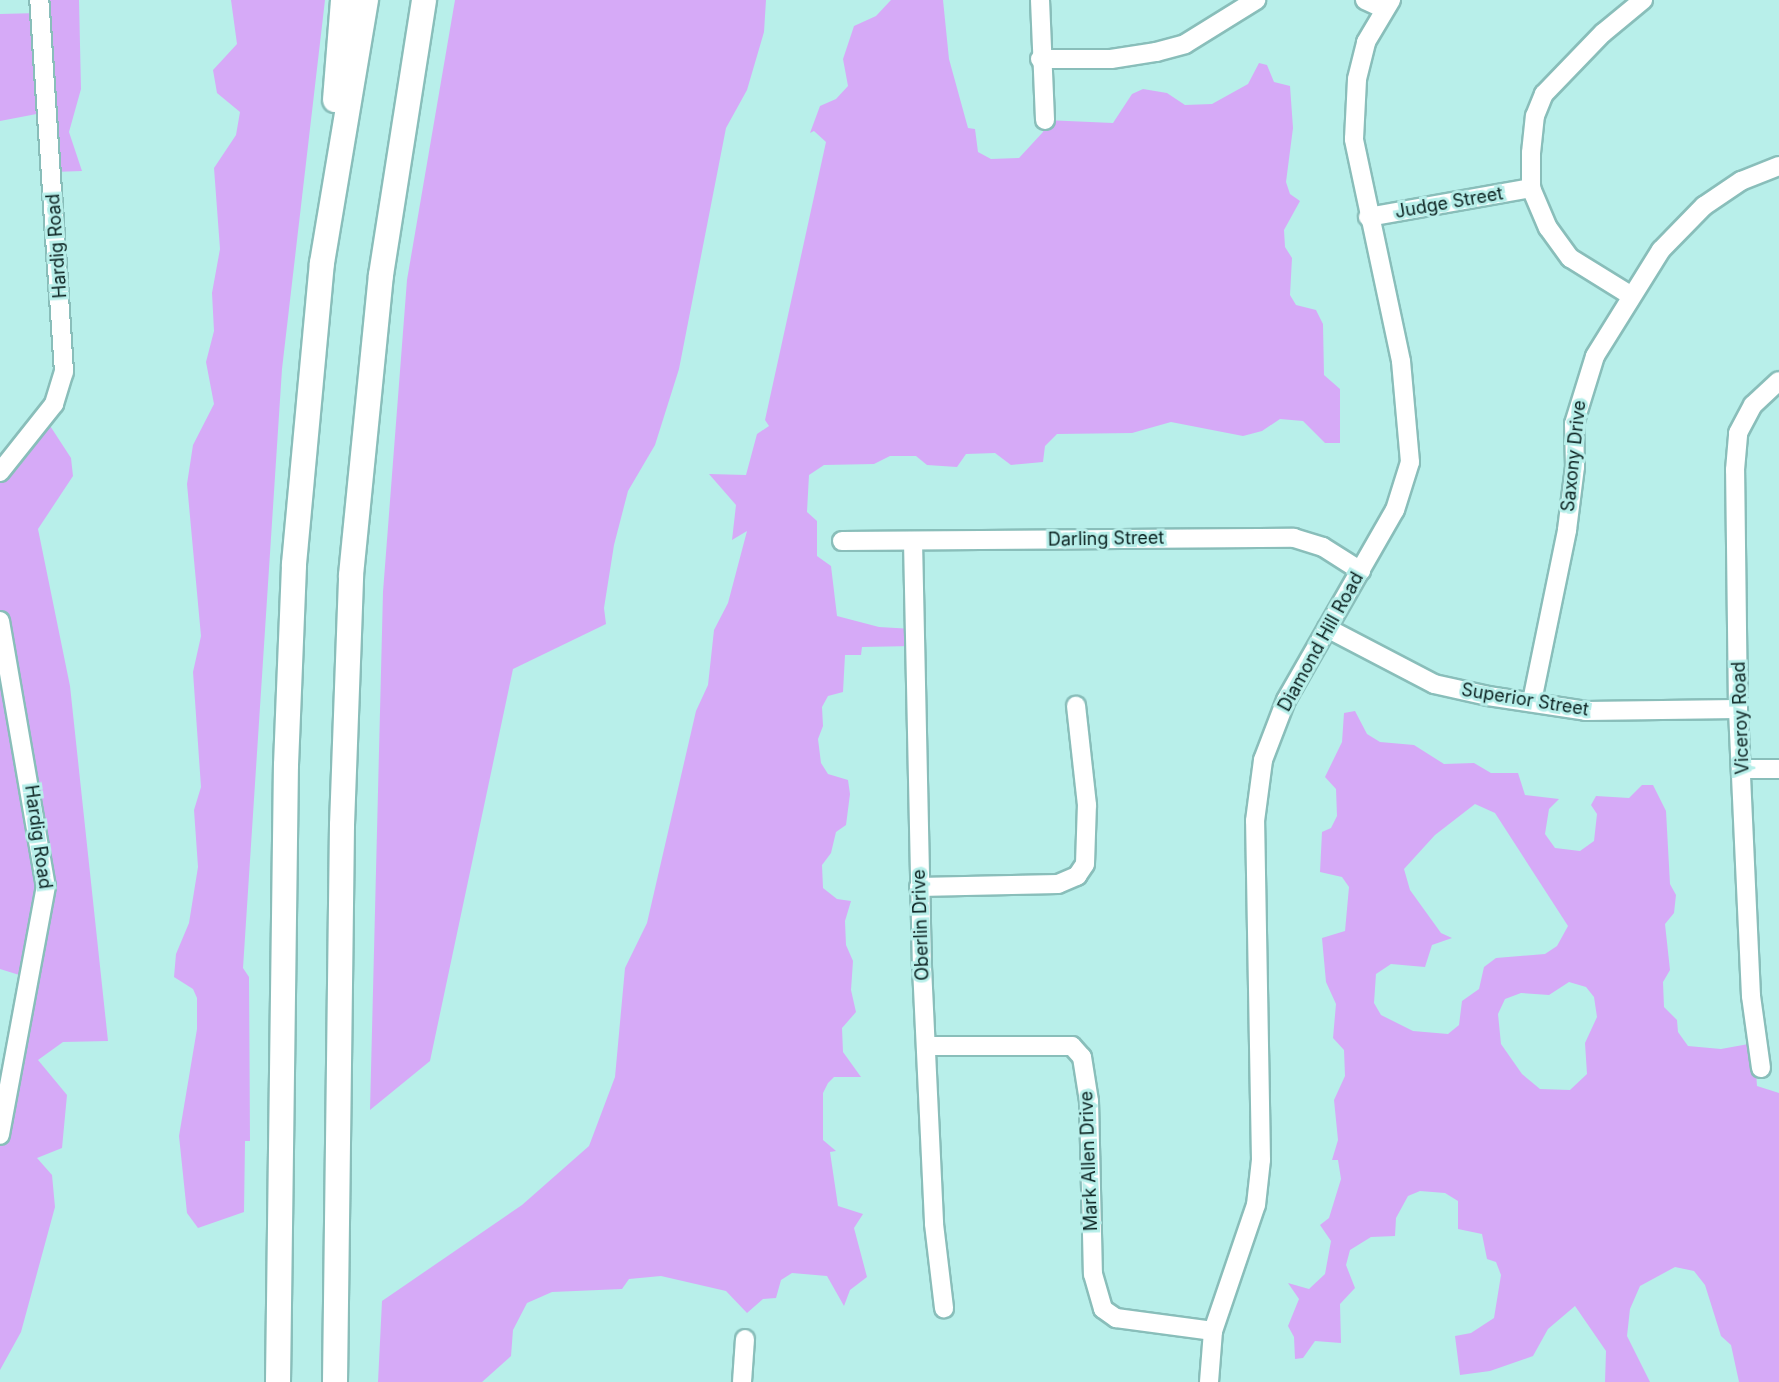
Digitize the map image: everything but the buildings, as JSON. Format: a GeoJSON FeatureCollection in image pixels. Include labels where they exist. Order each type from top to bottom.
{"type":"FeatureCollection","features":[{"type":"Feature","properties":{"kind":"highway"},"geometry":{"type":"LineString","coordinates":[[278,1382],[289,665],[298,513],[343,0]]}},
{"type":"Feature","properties":{"kind":"highway"},"geometry":{"type":"LineString","coordinates":[[322,263],[366,0]]}},
{"type":"Feature","properties":{"kind":"highway"},"geometry":{"type":"LineString","coordinates":[[335,1382],[342,813],[351,575],[379,287],[424,0]]}},
{"type":"Feature","properties":{"kind":"street","name":"Hardig Road"},"geometry":{"type":"LineString","coordinates":[[0,472],[54,404],[64,372],[40,0]]}},
{"type":"Feature","properties":{"kind":"street"},"geometry":{"type":"LineString","coordinates":[[1040,0],[1040,59],[1045,120]]}},
{"type":"Feature","properties":{"kind":"street"},"geometry":{"type":"LineString","coordinates":[[1040,59],[1111,59],[1156,52],[1185,44],[1256,0]]}},
{"type":"Feature","properties":{"kind":"street"},"geometry":{"type":"LineString","coordinates":[[1365,0],[1387,5]]}},
{"type":"Feature","properties":{"kind":"street"},"geometry":{"type":"LineString","coordinates":[[1630,295],[1570,258],[1548,228],[1531,188],[1535,116],[1544,94],[1603,33],[1643,0]]}},
{"type":"Feature","properties":{"kind":"street","name":"Diamond Hill Road"},"geometry":{"type":"LineString","coordinates":[[1209,1382],[1213,1331],[1256,1205],[1261,1160],[1255,834],[1262,760],[1286,700],[1395,510],[1410,462],[1401,360],[1368,217],[1354,139],[1357,79],[1366,42],[1387,5]]}},
{"type":"Feature","properties":{"kind":"street","name":"Saxony Drive"},"geometry":{"type":"LineString","coordinates":[[1532,701],[1567,530],[1575,467],[1574,424],[1581,390],[1630,295],[1661,250],[1704,206],[1741,181],[1779,166]]}},
{"type":"Feature","properties":{"kind":"street","name":"Judge Street"},"geometry":{"type":"LineString","coordinates":[[1368,217],[1531,188]]}},
{"type":"Feature","properties":{"kind":"street","name":"Viceroy Road"},"geometry":{"type":"LineString","coordinates":[[1761,1068],[1751,996],[1738,709],[1738,433],[1754,405],[1779,381]]}},
{"type":"Feature","properties":{"kind":"street","name":"Darling Street"},"geometry":{"type":"LineString","coordinates":[[842,541],[1294,538],[1323,547],[1361,572]]}},
{"type":"Feature","properties":{"kind":"street","name":"Oberlin Drive"},"geometry":{"type":"LineString","coordinates":[[913,541],[919,887],[934,1224],[944,1308]]}},
{"type":"Feature","properties":{"kind":"street","name":"Hardig Road"},"geometry":{"type":"LineString","coordinates":[[0,621],[46,886],[0,1135]]}},
{"type":"Feature","properties":{"kind":"street","name":"Superior Street"},"geometry":{"type":"LineString","coordinates":[[1327,628],[1434,684],[1532,701],[1636,713],[1738,709]]}},
{"type":"Feature","properties":{"kind":"street"},"geometry":{"type":"LineString","coordinates":[[919,887],[1058,884],[1077,876],[1086,864],[1087,805],[1076,706]]}},
{"type":"Feature","properties":{"kind":"street"},"geometry":{"type":"LineString","coordinates":[[1742,769],[1779,769]]}},
{"type":"Feature","properties":{"kind":"street","name":"Mark Allen Drive"},"geometry":{"type":"LineString","coordinates":[[927,1046],[1056,1043],[1072,1046],[1082,1057],[1089,1101],[1093,1274],[1103,1309],[1116,1318],[1213,1331]]}},
{"type":"Feature","properties":{"kind":"street"},"geometry":{"type":"LineString","coordinates":[[741,1382],[745,1339]]}},
{"type":"Feature","properties":{"kind":"shaded area"},"geometry":{"type":"Polygon","coordinates":[[[40,0],[79,0],[81,89],[69,132],[82,171],[53,172],[47,112],[0,121],[0,14],[39,13],[40,0]]]}},
{"type":"Feature","properties":{"kind":"shaded area"},"geometry":{"type":"Polygon","coordinates":[[[231,0],[325,0],[282,369],[243,968],[249,977],[250,1141],[245,1141],[244,1212],[198,1228],[187,1213],[179,1136],[197,1029],[197,998],[193,989],[174,977],[176,954],[189,923],[198,867],[194,810],[201,787],[193,672],[201,636],[187,484],[193,445],[214,404],[206,362],[214,331],[212,293],[220,249],[214,168],[236,135],[240,112],[217,93],[213,70],[237,44],[231,0]]]}},
{"type":"Feature","properties":{"kind":"shaded area"},"geometry":{"type":"Polygon","coordinates":[[[455,0],[766,0],[764,32],[747,90],[726,128],[679,369],[655,445],[628,491],[614,545],[604,608],[606,624],[513,669],[430,1061],[370,1110],[383,592],[407,280],[455,0]]]}},
{"type":"Feature","properties":{"kind":"shaded area"},"geometry":{"type":"Polygon","coordinates":[[[891,0],[943,0],[949,59],[968,128],[975,129],[978,152],[991,159],[1019,158],[1043,132],[1045,120],[1113,123],[1132,94],[1143,89],[1167,93],[1185,105],[1212,104],[1248,84],[1259,63],[1267,65],[1274,82],[1290,86],[1293,128],[1286,182],[1290,194],[1300,201],[1284,230],[1285,247],[1292,258],[1290,295],[1296,305],[1316,310],[1323,324],[1324,375],[1340,389],[1340,443],[1325,443],[1303,421],[1280,419],[1262,431],[1243,436],[1171,422],[1132,433],[1057,434],[1045,446],[1043,462],[1011,465],[995,453],[966,454],[957,467],[927,465],[916,456],[890,456],[874,464],[824,465],[809,475],[807,512],[817,521],[817,556],[831,566],[837,616],[879,627],[913,629],[913,646],[862,647],[861,655],[845,655],[843,692],[828,696],[822,707],[823,726],[818,739],[821,763],[828,774],[848,780],[850,794],[846,825],[836,832],[831,853],[822,865],[823,888],[837,899],[851,901],[845,921],[846,945],[853,961],[851,990],[856,1012],[842,1028],[843,1052],[861,1077],[834,1077],[828,1083],[823,1093],[823,1140],[836,1151],[830,1152],[838,1206],[863,1214],[854,1228],[867,1277],[850,1290],[844,1306],[827,1276],[792,1273],[781,1280],[776,1298],[763,1299],[747,1313],[726,1291],[661,1276],[629,1279],[622,1289],[552,1292],[527,1303],[513,1330],[511,1356],[482,1382],[378,1382],[382,1301],[522,1205],[589,1146],[615,1077],[625,968],[647,923],[696,711],[708,685],[714,630],[728,603],[747,531],[732,540],[736,505],[709,474],[746,475],[757,434],[769,426],[765,420],[826,142],[814,131],[810,133],[820,106],[836,99],[848,86],[843,59],[854,26],[876,16],[891,0]]]}},
{"type":"Feature","properties":{"kind":"shaded area"},"geometry":{"type":"Polygon","coordinates":[[[43,415],[71,458],[73,476],[38,529],[70,686],[108,1041],[63,1042],[38,1060],[67,1095],[62,1148],[37,1158],[52,1175],[55,1207],[21,1332],[0,1370],[0,1136],[29,978],[0,969],[0,474],[43,415]]]}},
{"type":"Feature","properties":{"kind":"shaded area"},"geometry":{"type":"Polygon","coordinates":[[[1355,711],[1367,734],[1380,742],[1414,745],[1444,764],[1474,763],[1491,773],[1518,773],[1525,795],[1559,799],[1549,809],[1545,834],[1555,848],[1580,851],[1594,841],[1597,814],[1591,805],[1596,796],[1629,798],[1642,785],[1653,785],[1666,811],[1670,884],[1676,895],[1674,913],[1665,924],[1670,970],[1663,982],[1664,1007],[1677,1020],[1678,1032],[1688,1046],[1721,1049],[1754,1043],[1757,1086],[1779,1093],[1779,1382],[1739,1382],[1731,1345],[1721,1336],[1705,1285],[1694,1271],[1675,1267],[1640,1286],[1630,1309],[1627,1336],[1650,1382],[1605,1382],[1606,1351],[1575,1306],[1548,1329],[1533,1356],[1490,1371],[1460,1375],[1455,1336],[1471,1333],[1494,1318],[1501,1275],[1496,1262],[1487,1259],[1482,1234],[1458,1229],[1458,1201],[1445,1193],[1420,1191],[1408,1196],[1396,1218],[1395,1236],[1371,1237],[1350,1250],[1346,1265],[1355,1288],[1340,1304],[1341,1343],[1315,1341],[1303,1358],[1295,1359],[1294,1337],[1288,1326],[1299,1299],[1288,1283],[1309,1289],[1325,1274],[1331,1241],[1320,1225],[1329,1218],[1341,1179],[1338,1160],[1332,1160],[1338,1140],[1334,1100],[1345,1076],[1344,1050],[1333,1038],[1336,1004],[1326,982],[1322,938],[1345,931],[1349,887],[1342,877],[1320,872],[1322,832],[1331,828],[1337,816],[1336,789],[1325,777],[1342,742],[1344,713],[1355,711]],[[1475,804],[1435,835],[1404,869],[1410,890],[1441,933],[1452,938],[1432,945],[1425,967],[1391,964],[1376,974],[1374,1003],[1381,1015],[1413,1031],[1448,1034],[1459,1025],[1462,1001],[1479,989],[1484,967],[1496,958],[1545,954],[1557,946],[1568,926],[1495,813],[1475,804]],[[1569,982],[1549,995],[1521,993],[1505,999],[1498,1014],[1501,1044],[1522,1074],[1540,1089],[1570,1090],[1587,1074],[1585,1043],[1597,1017],[1594,997],[1586,987],[1569,982]]]}}]}
